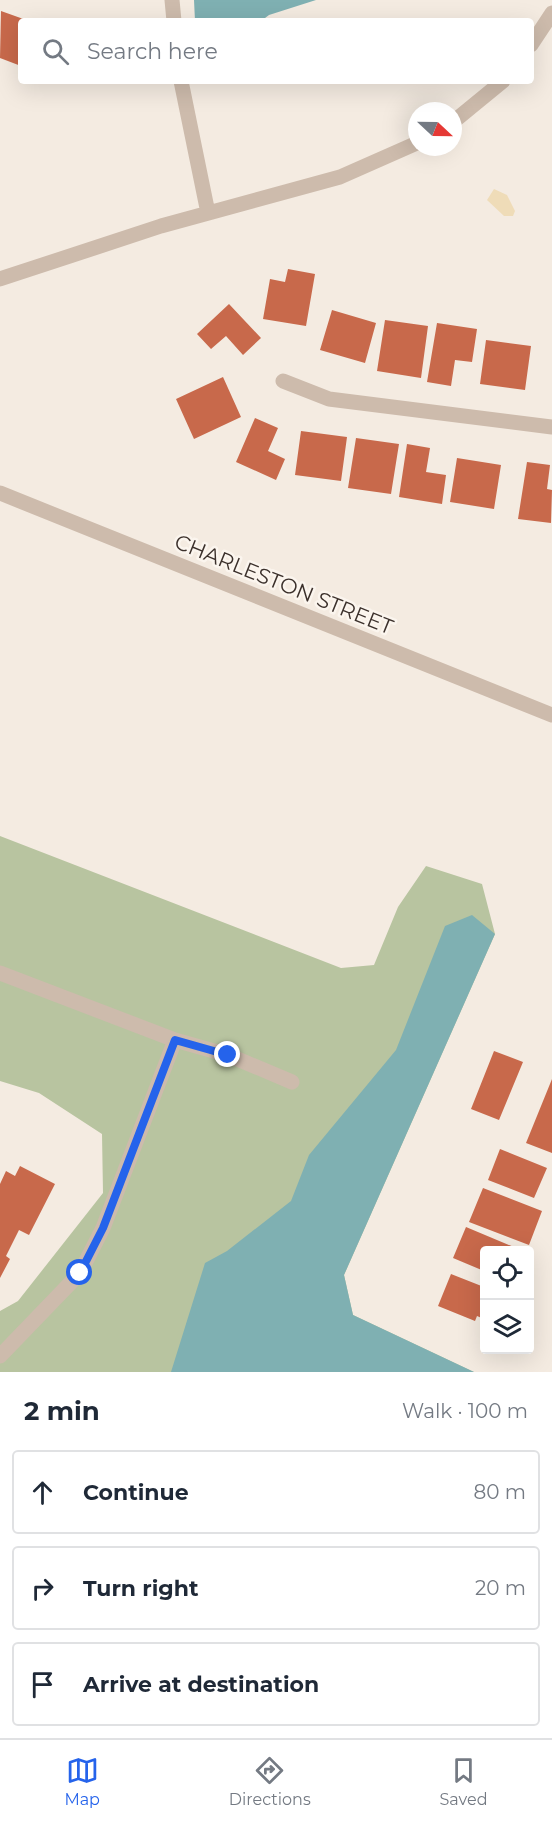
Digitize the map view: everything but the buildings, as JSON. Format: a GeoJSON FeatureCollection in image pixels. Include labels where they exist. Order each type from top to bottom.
{"type":"FeatureCollection","features":[{"type":"Feature","properties":{"kind":"street"},"geometry":{"type":"LineString","coordinates":[[172,0],[174,18]]}},
{"type":"Feature","properties":{"kind":"street"},"geometry":{"type":"LineString","coordinates":[[534,40],[552,13]]}},
{"type":"Feature","properties":{"kind":"street"},"geometry":{"type":"LineString","coordinates":[[182,84],[208,213]]}},
{"type":"Feature","properties":{"kind":"street"},"geometry":{"type":"LineString","coordinates":[[462,115],[499,84]]}},
{"type":"Feature","properties":{"kind":"street"},"geometry":{"type":"LineString","coordinates":[[0,279],[208,213],[340,177],[408,147]]}},
{"type":"Feature","properties":{"kind":"street"},"geometry":{"type":"LineString","coordinates":[[283,381],[329,399],[552,427]]}},
{"type":"Feature","properties":{"kind":"street","name":"CHARLESTON STREET"},"geometry":{"type":"LineString","coordinates":[[0,493],[552,715]]}},
{"type":"Feature","properties":{"kind":"street"},"geometry":{"type":"LineString","coordinates":[[0,973],[175,1040],[228,1055],[292,1082]]}},
{"type":"Feature","properties":{"kind":"street"},"geometry":{"type":"LineString","coordinates":[[0,1356],[80,1273],[103,1228],[175,1040]]}},
{"type":"Feature","properties":{"kind":"green space"},"geometry":{"type":"Polygon","coordinates":[[[0,836],[341,968],[374,965],[398,907],[426,866],[482,884],[495,934],[344,1275],[353,1315],[474,1372],[0,1372],[0,1311],[18,1301],[103,1193],[102,1134],[39,1093],[0,1081],[0,836]]]}},
{"type":"Feature","properties":{"kind":"sand"},"geometry":{"type":"Polygon","coordinates":[[[494,189],[507,195],[515,211],[513,216],[504,216],[487,200],[494,189]]]}},
{"type":"Feature","properties":{"kind":"water"},"geometry":{"type":"Polygon","coordinates":[[[194,0],[316,0],[265,18],[195,18],[194,0]]]}},
{"type":"Feature","properties":{"kind":"water"},"geometry":{"type":"Polygon","coordinates":[[[472,915],[495,934],[344,1275],[353,1315],[474,1372],[171,1372],[205,1263],[227,1251],[291,1201],[309,1155],[396,1050],[445,926],[472,915]]]}},
{"type":"Feature","properties":{"kind":"route"},"geometry":{"type":"LineString","coordinates":[[80,1273],[103,1228],[175,1040],[228,1055]]}}]}
